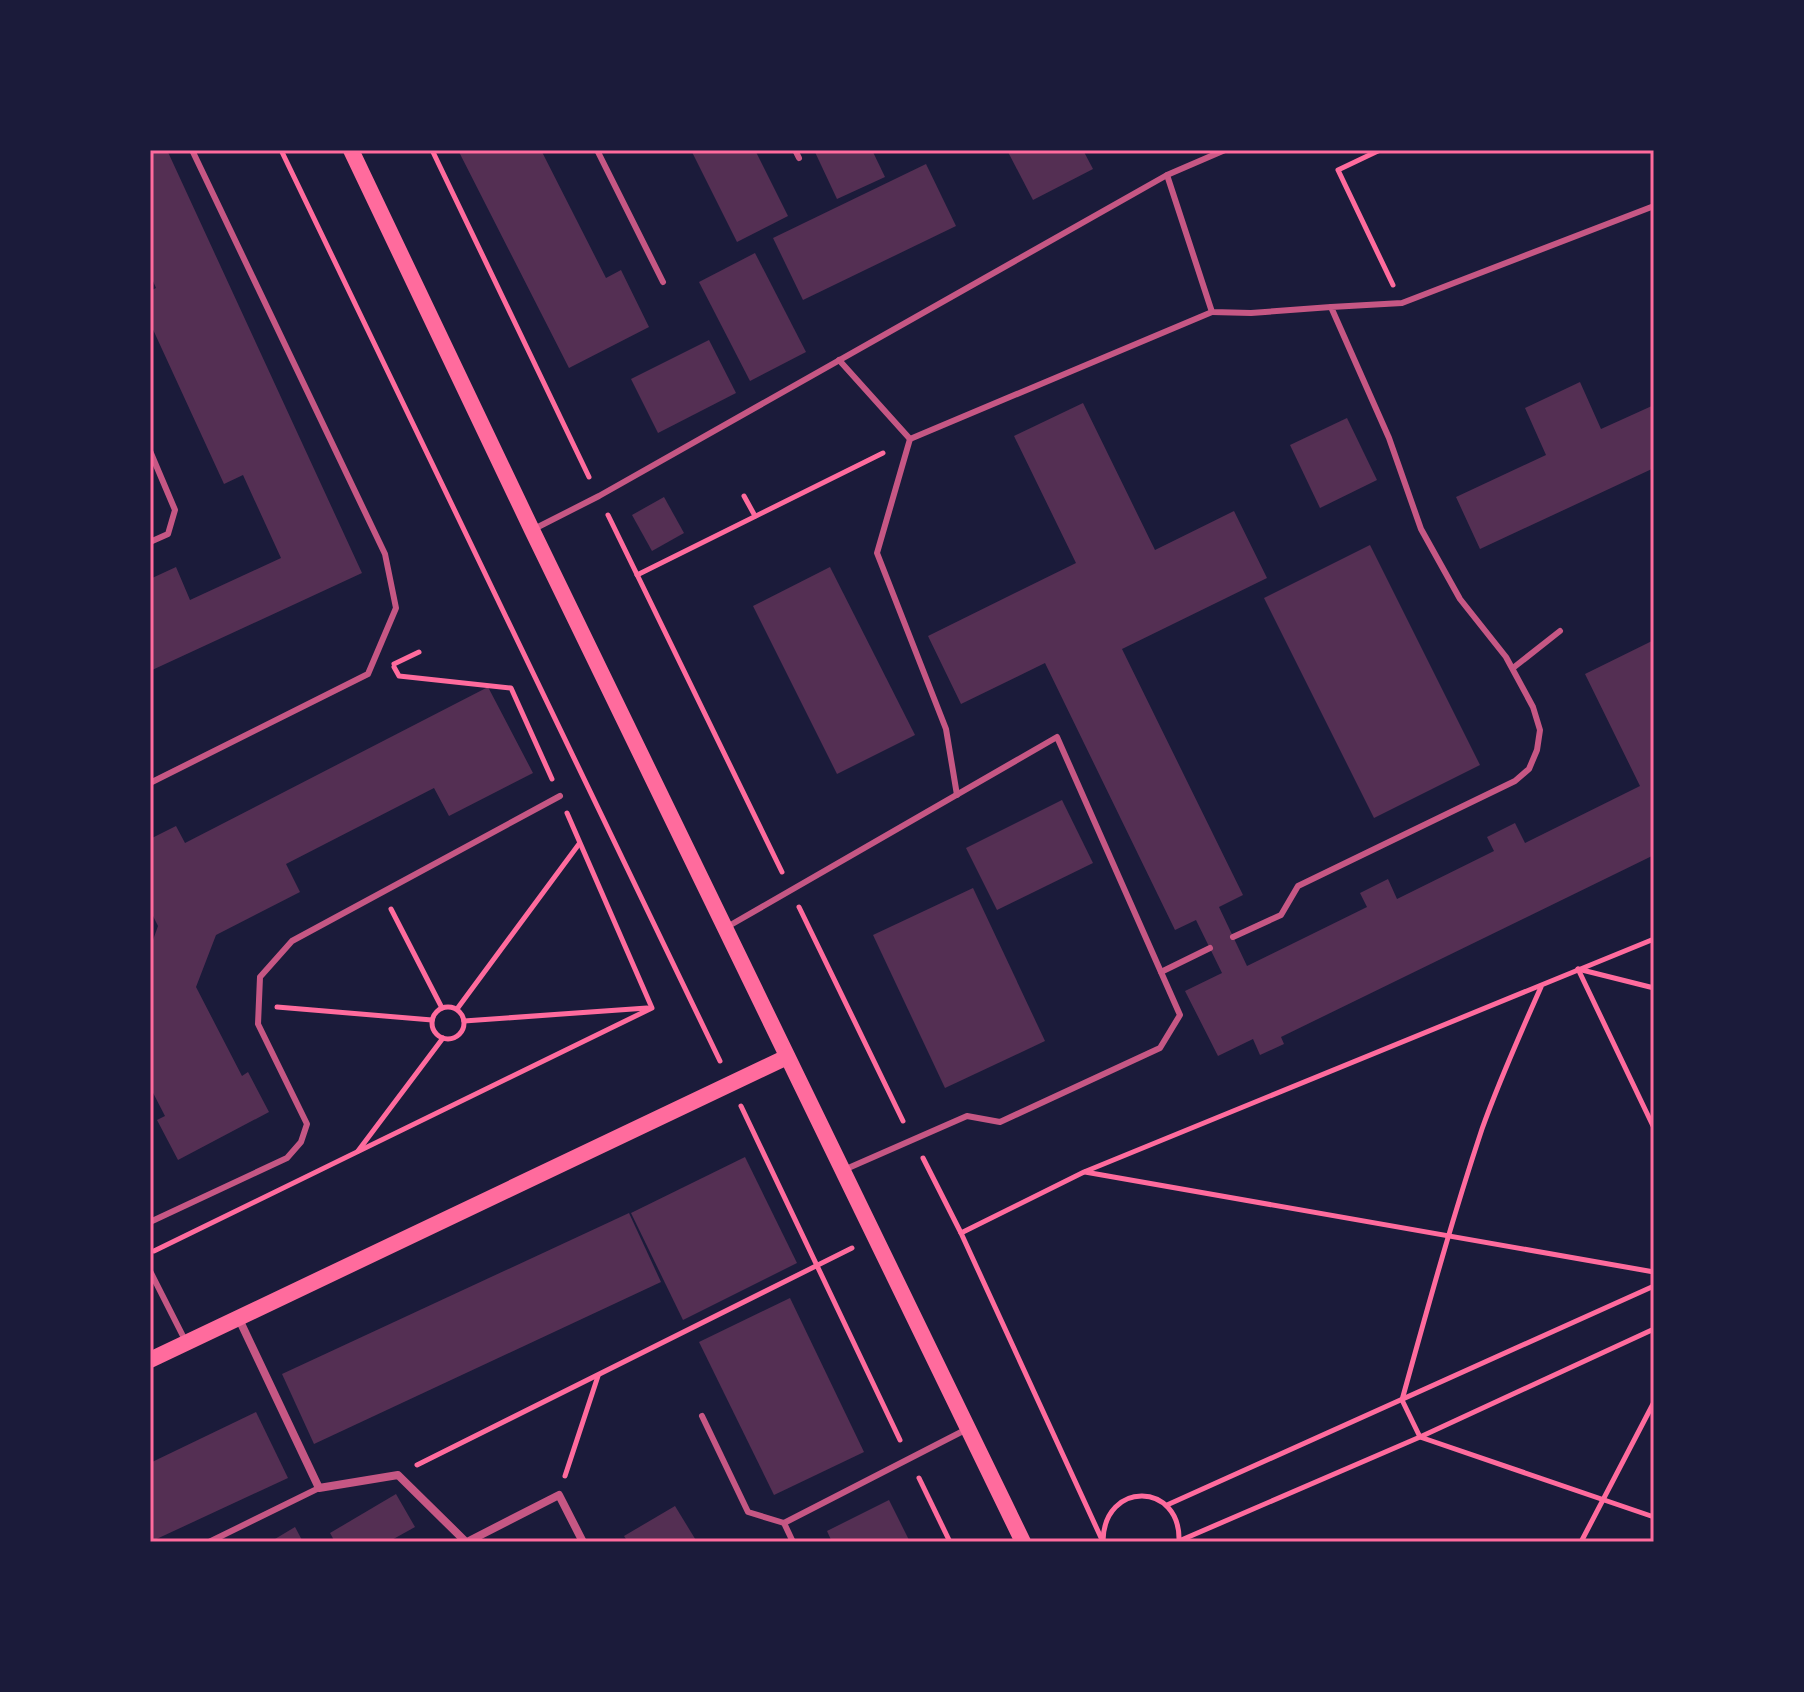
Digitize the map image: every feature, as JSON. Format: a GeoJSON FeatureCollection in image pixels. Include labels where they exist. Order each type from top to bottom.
{"type":"FeatureCollection","features":[{"type":"Feature","properties":{"kind":"main road"},"geometry":{"type":"LineString","coordinates":[[351,150],[1023,1542]]}},
{"type":"Feature","properties":{"kind":"main road"},"geometry":{"type":"LineString","coordinates":[[150,1360],[787,1057]]}},
{"type":"Feature","properties":{"kind":"street"},"geometry":{"type":"LineString","coordinates":[[238,1317],[319,1488],[398,1475],[466,1542],[559,1495],[583,1542]]}},
{"type":"Feature","properties":{"kind":"lane"},"geometry":{"type":"LineString","coordinates":[[150,783],[368,674],[396,608],[385,554],[192,150]]}},
{"type":"Feature","properties":{"kind":"lane"},"geometry":{"type":"LineString","coordinates":[[597,150],[663,282]]}},
{"type":"Feature","properties":{"kind":"lane"},"geometry":{"type":"LineString","coordinates":[[795,150],[799,158]]}},
{"type":"Feature","properties":{"kind":"lane"},"geometry":{"type":"LineString","coordinates":[[532,530],[599,496],[1167,175],[1225,150]]}},
{"type":"Feature","properties":{"kind":"lane"},"geometry":{"type":"LineString","coordinates":[[1167,175],[1212,312]]}},
{"type":"Feature","properties":{"kind":"lane"},"geometry":{"type":"LineString","coordinates":[[910,439],[1212,312],[1251,313],[1402,303],[1654,206]]}},
{"type":"Feature","properties":{"kind":"lane"},"geometry":{"type":"LineString","coordinates":[[1233,937],[1281,915],[1298,886],[1515,781],[1529,769],[1537,750],[1540,730],[1533,707],[1513,668],[1460,599],[1421,529],[1389,438],[1331,307]]}},
{"type":"Feature","properties":{"kind":"lane"},"geometry":{"type":"LineString","coordinates":[[839,360],[910,439]]}},
{"type":"Feature","properties":{"kind":"lane"},"geometry":{"type":"LineString","coordinates":[[910,439],[877,553],[946,729],[957,795]]}},
{"type":"Feature","properties":{"kind":"lane"},"geometry":{"type":"LineString","coordinates":[[150,451],[175,510],[168,534],[150,542]]}},
{"type":"Feature","properties":{"kind":"lane"},"geometry":{"type":"LineString","coordinates":[[1513,668],[1560,631]]}},
{"type":"Feature","properties":{"kind":"lane"},"geometry":{"type":"LineString","coordinates":[[725,928],[1057,737],[1180,1015],[1160,1048],[1000,1122],[967,1116],[843,1171]]}},
{"type":"Feature","properties":{"kind":"lane"},"geometry":{"type":"LineString","coordinates":[[150,1222],[287,1158],[301,1142],[307,1124],[258,1024],[260,977],[292,941],[560,796]]}},
{"type":"Feature","properties":{"kind":"lane"},"geometry":{"type":"LineString","coordinates":[[1161,972],[1210,948]]}},
{"type":"Feature","properties":{"kind":"lane"},"geometry":{"type":"LineString","coordinates":[[150,1271],[186,1342]]}},
{"type":"Feature","properties":{"kind":"lane"},"geometry":{"type":"LineString","coordinates":[[702,1416],[748,1512],[784,1523],[967,1429]]}},
{"type":"Feature","properties":{"kind":"lane"},"geometry":{"type":"LineString","coordinates":[[209,1542],[319,1488]]}},
{"type":"Feature","properties":{"kind":"lane"},"geometry":{"type":"LineString","coordinates":[[784,1523],[793,1542]]}},
{"type":"Feature","properties":{"kind":"path"},"geometry":{"type":"LineString","coordinates":[[281,150],[950,1542]]}},
{"type":"Feature","properties":{"kind":"path"},"geometry":{"type":"LineString","coordinates":[[432,150],[961,1233],[1103,1542]]}},
{"type":"Feature","properties":{"kind":"path"},"geometry":{"type":"LineString","coordinates":[[1380,150],[1338,170],[1402,303]]}},
{"type":"Feature","properties":{"kind":"path"},"geometry":{"type":"LineString","coordinates":[[637,575],[910,439]]}},
{"type":"Feature","properties":{"kind":"path"},"geometry":{"type":"LineString","coordinates":[[744,496],[755,516]]}},
{"type":"Feature","properties":{"kind":"path"},"geometry":{"type":"LineString","coordinates":[[383,643],[399,676],[511,688],[652,1008]]}},
{"type":"Feature","properties":{"kind":"path"},"geometry":{"type":"LineString","coordinates":[[393,665],[419,652]]}},
{"type":"Feature","properties":{"kind":"path"},"geometry":{"type":"LineString","coordinates":[[457,1009],[580,843]]}},
{"type":"Feature","properties":{"kind":"path"},"geometry":{"type":"LineString","coordinates":[[382,892],[442,1008]]}},
{"type":"Feature","properties":{"kind":"path"},"geometry":{"type":"LineString","coordinates":[[961,1233],[1084,1172],[1654,939]]}},
{"type":"Feature","properties":{"kind":"path"},"geometry":{"type":"LineString","coordinates":[[1578,969],[1654,988]]}},
{"type":"Feature","properties":{"kind":"path"},"geometry":{"type":"LineString","coordinates":[[1578,969],[1654,1128]]}},
{"type":"Feature","properties":{"kind":"path"},"geometry":{"type":"LineString","coordinates":[[1541,986],[1488,1114],[1448,1234],[1402,1400],[1420,1437],[1654,1517]]}},
{"type":"Feature","properties":{"kind":"path"},"geometry":{"type":"LineString","coordinates":[[259,1006],[432,1020]]}},
{"type":"Feature","properties":{"kind":"path"},"geometry":{"type":"LineString","coordinates":[[442,1008],[457,1009]]}},
{"type":"Feature","properties":{"kind":"path"},"geometry":{"type":"LineString","coordinates":[[442,1008],[432,1020],[433,1030],[443,1038]]}},
{"type":"Feature","properties":{"kind":"path"},"geometry":{"type":"LineString","coordinates":[[464,1021],[652,1008]]}},
{"type":"Feature","properties":{"kind":"path"},"geometry":{"type":"LineString","coordinates":[[150,1254],[652,1008]]}},
{"type":"Feature","properties":{"kind":"path"},"geometry":{"type":"LineString","coordinates":[[457,1009],[464,1021]]}},
{"type":"Feature","properties":{"kind":"path"},"geometry":{"type":"LineString","coordinates":[[357,1152],[443,1038],[458,1035],[464,1021]]}},
{"type":"Feature","properties":{"kind":"path"},"geometry":{"type":"LineString","coordinates":[[1084,1172],[1654,1272]]}},
{"type":"Feature","properties":{"kind":"path"},"geometry":{"type":"LineString","coordinates":[[398,1475],[874,1236]]}},
{"type":"Feature","properties":{"kind":"path"},"geometry":{"type":"LineString","coordinates":[[1167,1505],[1654,1286]]}},
{"type":"Feature","properties":{"kind":"path"},"geometry":{"type":"LineString","coordinates":[[1103,1542],[1109,1514],[1117,1504],[1129,1498],[1156,1498],[1167,1505],[1176,1516],[1180,1528],[1179,1542],[1420,1437],[1654,1329]]}},
{"type":"Feature","properties":{"kind":"path"},"geometry":{"type":"LineString","coordinates":[[559,1495],[598,1375]]}},
{"type":"Feature","properties":{"kind":"path"},"geometry":{"type":"LineString","coordinates":[[1581,1542],[1654,1402]]}},
{"type":"Feature","properties":{"kind":"building"},"geometry":{"type":"Polygon","coordinates":[[[150,150],[167,150],[362,573],[150,671],[150,579],[176,567],[190,600],[281,558],[243,475],[224,484],[150,323],[150,291],[156,288],[150,274],[150,150]]]}},
{"type":"Feature","properties":{"kind":"building"},"geometry":{"type":"Polygon","coordinates":[[[458,150],[541,150],[606,278],[621,270],[649,327],[569,368],[458,150]]]}},
{"type":"Feature","properties":{"kind":"building"},"geometry":{"type":"Polygon","coordinates":[[[691,150],[755,150],[788,216],[737,242],[691,150]]]}},
{"type":"Feature","properties":{"kind":"building"},"geometry":{"type":"Polygon","coordinates":[[[814,150],[872,150],[885,177],[837,199],[814,150]]]}},
{"type":"Feature","properties":{"kind":"building"},"geometry":{"type":"Polygon","coordinates":[[[1007,150],[1083,150],[1093,169],[1033,200],[1007,150]]]}},
{"type":"Feature","properties":{"kind":"building"},"geometry":{"type":"Polygon","coordinates":[[[926,164],[956,226],[803,300],[773,238],[926,164]]]}},
{"type":"Feature","properties":{"kind":"building"},"geometry":{"type":"Polygon","coordinates":[[[755,253],[806,352],[750,381],[699,282],[755,253]]]}},
{"type":"Feature","properties":{"kind":"building"},"geometry":{"type":"Polygon","coordinates":[[[709,340],[736,393],[658,433],[631,379],[709,340]]]}},
{"type":"Feature","properties":{"kind":"building"},"geometry":{"type":"Polygon","coordinates":[[[1580,382],[1601,429],[1654,405],[1654,468],[1480,549],[1456,497],[1546,455],[1525,408],[1580,382]]]}},
{"type":"Feature","properties":{"kind":"building"},"geometry":{"type":"Polygon","coordinates":[[[1083,403],[1155,550],[1234,511],[1267,578],[1122,649],[1243,895],[1219,907],[1247,966],[1367,907],[1360,893],[1388,879],[1397,899],[1494,851],[1487,837],[1515,823],[1525,843],[1640,786],[1585,674],[1654,640],[1654,855],[1281,1037],[1284,1044],[1260,1055],[1253,1039],[1218,1056],[1185,991],[1222,973],[1196,920],[1175,930],[1045,663],[961,704],[928,636],[1076,563],[1014,436],[1083,403]]]}},
{"type":"Feature","properties":{"kind":"building"},"geometry":{"type":"Polygon","coordinates":[[[1347,418],[1377,480],[1320,508],[1290,445],[1347,418]]]}},
{"type":"Feature","properties":{"kind":"building"},"geometry":{"type":"Polygon","coordinates":[[[664,497],[684,533],[652,551],[632,515],[664,497]]]}},
{"type":"Feature","properties":{"kind":"building"},"geometry":{"type":"Polygon","coordinates":[[[1370,545],[1480,765],[1374,818],[1264,598],[1370,545]]]}},
{"type":"Feature","properties":{"kind":"building"},"geometry":{"type":"Polygon","coordinates":[[[830,567],[915,735],[837,774],[753,606],[830,567]]]}},
{"type":"Feature","properties":{"kind":"building"},"geometry":{"type":"Polygon","coordinates":[[[488,687],[533,773],[449,816],[434,788],[286,864],[300,892],[216,935],[196,987],[242,1076],[248,1072],[269,1112],[178,1160],[157,1120],[165,1116],[150,1087],[150,942],[158,926],[150,910],[150,839],[176,826],[185,843],[488,687]]]}},
{"type":"Feature","properties":{"kind":"building"},"geometry":{"type":"Polygon","coordinates":[[[1062,800],[1093,863],[997,910],[966,848],[1062,800]]]}},
{"type":"Feature","properties":{"kind":"building"},"geometry":{"type":"Polygon","coordinates":[[[973,888],[1045,1041],[945,1088],[873,935],[973,888]]]}},
{"type":"Feature","properties":{"kind":"building"},"geometry":{"type":"Polygon","coordinates":[[[745,1157],[797,1263],[683,1320],[631,1213],[745,1157]]]}},
{"type":"Feature","properties":{"kind":"building"},"geometry":{"type":"Polygon","coordinates":[[[629,1213],[661,1282],[314,1444],[282,1374],[629,1213]]]}},
{"type":"Feature","properties":{"kind":"building"},"geometry":{"type":"Polygon","coordinates":[[[790,1298],[864,1452],[774,1495],[699,1342],[790,1298]]]}},
{"type":"Feature","properties":{"kind":"building"},"geometry":{"type":"Polygon","coordinates":[[[256,1412],[288,1478],[150,1542],[150,1463],[256,1412]]]}},
{"type":"Feature","properties":{"kind":"building"},"geometry":{"type":"Polygon","coordinates":[[[396,1494],[415,1527],[388,1542],[335,1542],[330,1533],[396,1494]]]}},
{"type":"Feature","properties":{"kind":"building"},"geometry":{"type":"Polygon","coordinates":[[[889,1500],[910,1542],[832,1542],[827,1531],[889,1500]]]}},
{"type":"Feature","properties":{"kind":"building"},"geometry":{"type":"Polygon","coordinates":[[[675,1506],[697,1542],[628,1542],[624,1536],[675,1506]]]}},
{"type":"Feature","properties":{"kind":"building"},"geometry":{"type":"Polygon","coordinates":[[[295,1527],[303,1542],[270,1542],[295,1527]]]}}]}
